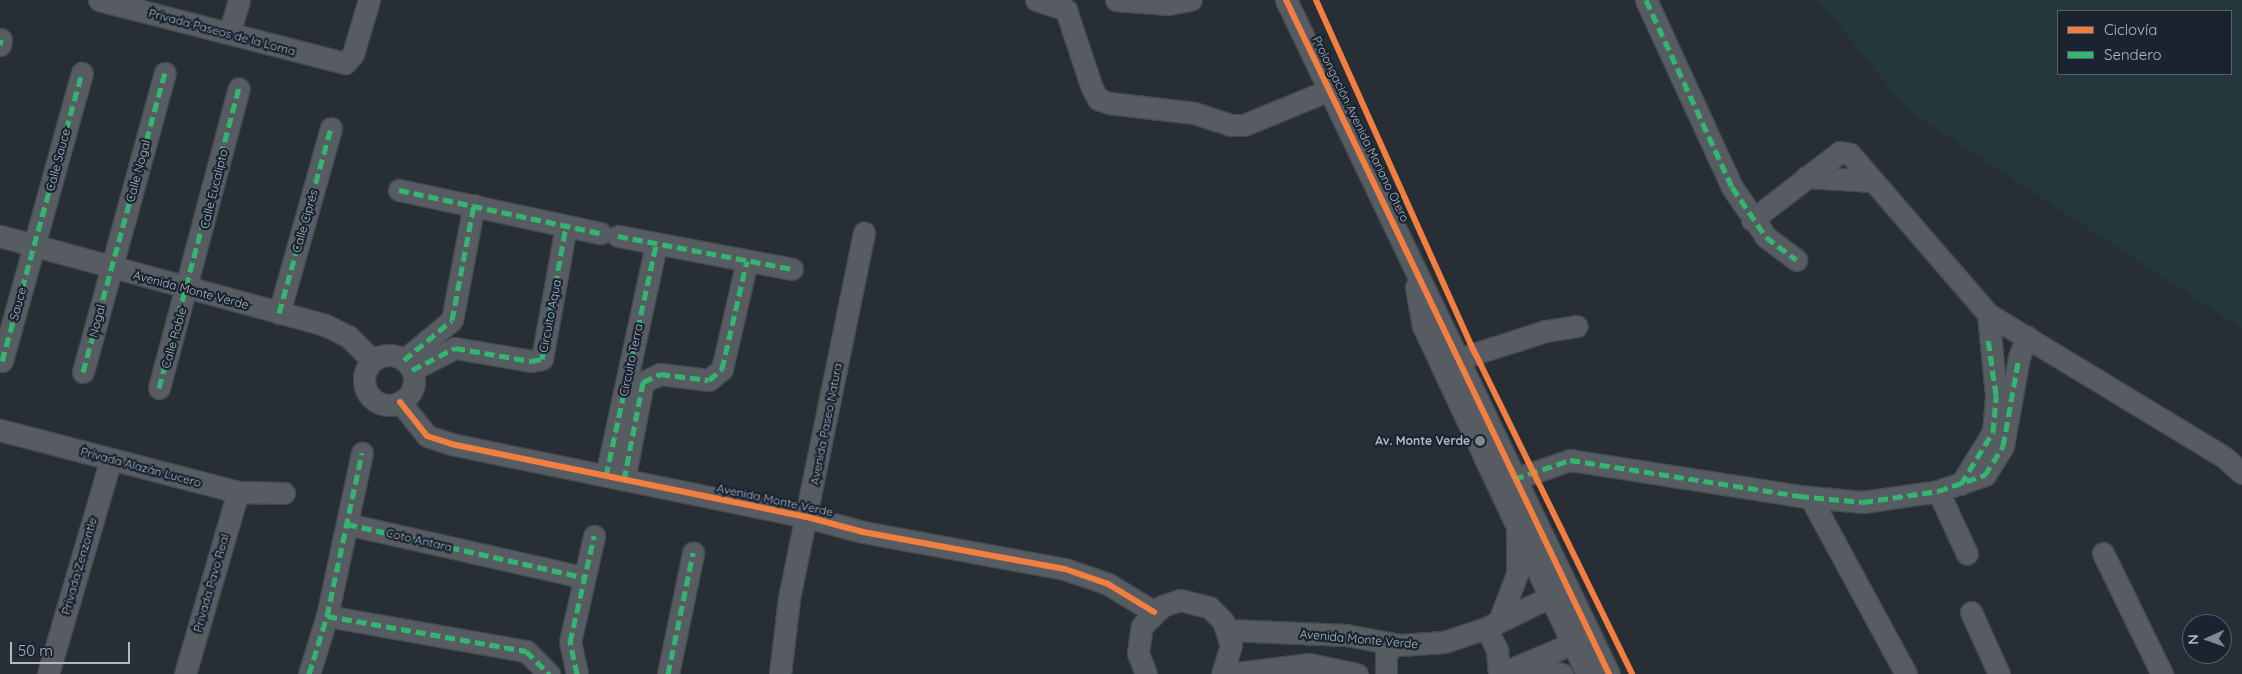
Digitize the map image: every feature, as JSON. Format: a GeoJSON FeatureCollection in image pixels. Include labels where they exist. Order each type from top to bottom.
{"type":"FeatureCollection","features":[{"type":"Feature","properties":{"kind":"street"},"geometry":{"type":"LineString","coordinates":[[229,33],[239,0]]}},
{"type":"Feature","properties":{"kind":"street","name":"Privada Paseos de la Loma"},"geometry":{"type":"LineString","coordinates":[[105,1],[345,63],[353,54],[369,0]]}},
{"type":"Feature","properties":{"kind":"street"},"geometry":{"type":"LineString","coordinates":[[1036,0],[1066,10],[1092,88],[1098,100],[1109,103],[1194,112],[1230,125],[1244,125],[1329,90]]}},
{"type":"Feature","properties":{"kind":"street"},"geometry":{"type":"LineString","coordinates":[[1116,0],[1168,4],[1191,0]]}},
{"type":"Feature","properties":{"kind":"street","name":"Prolongación Avenida Mariano Otero"},"geometry":{"type":"LineString","coordinates":[[1286,0],[1413,262],[1514,479],[1559,592],[1582,640],[1608,674]]}},
{"type":"Feature","properties":{"kind":"street"},"geometry":{"type":"LineString","coordinates":[[1646,0],[1717,158],[1752,220],[1796,260]]}},
{"type":"Feature","properties":{"kind":"street","name":"Calle Sauce"},"geometry":{"type":"LineString","coordinates":[[34,247],[82,73]]}},
{"type":"Feature","properties":{"kind":"street","name":"Calle Nogal"},"geometry":{"type":"LineString","coordinates":[[111,269],[165,73]]}},
{"type":"Feature","properties":{"kind":"street","name":"Calle Eucalipto"},"geometry":{"type":"LineString","coordinates":[[189,289],[239,88]]}},
{"type":"Feature","properties":{"kind":"street","name":"Calle Ciprés"},"geometry":{"type":"LineString","coordinates":[[279,313],[331,128]]}},
{"type":"Feature","properties":{"kind":"street"},"geometry":{"type":"LineString","coordinates":[[1752,220],[1806,177],[1873,180],[1988,314],[2224,457],[2242,473]]}},
{"type":"Feature","properties":{"kind":"street"},"geometry":{"type":"LineString","coordinates":[[399,190],[656,245],[792,269]]}},
{"type":"Feature","properties":{"kind":"street"},"geometry":{"type":"LineString","coordinates":[[408,365],[452,320],[474,206]]}},
{"type":"Feature","properties":{"kind":"street","name":"Circuito Aqua"},"geometry":{"type":"LineString","coordinates":[[408,365],[455,348],[531,361],[542,359],[566,226]]}},
{"type":"Feature","properties":{"kind":"street","name":"Avenida Paseo Natura"},"geometry":{"type":"LineString","coordinates":[[780,674],[789,598],[864,233]]}},
{"type":"Feature","properties":{"kind":"street","name":"Avenida Monte Verde"},"geometry":{"type":"LineString","coordinates":[[0,236],[111,269],[279,313],[348,336],[372,360]]}},
{"type":"Feature","properties":{"kind":"street","name":"Circuito Terra"},"geometry":{"type":"LineString","coordinates":[[615,478],[656,245]]}},
{"type":"Feature","properties":{"kind":"street","name":"Sauce"},"geometry":{"type":"LineString","coordinates":[[2,361],[34,247]]}},
{"type":"Feature","properties":{"kind":"street"},"geometry":{"type":"LineString","coordinates":[[615,478],[643,382],[656,374],[709,380],[722,369],[746,262]]}},
{"type":"Feature","properties":{"kind":"street"},"geometry":{"type":"LineString","coordinates":[[1413,262],[1423,326],[1517,527],[1559,592]]}},
{"type":"Feature","properties":{"kind":"street","name":"Nogal"},"geometry":{"type":"LineString","coordinates":[[83,372],[111,269]]}},
{"type":"Feature","properties":{"kind":"street","name":"Calle Roble"},"geometry":{"type":"LineString","coordinates":[[159,388],[189,289]]}},
{"type":"Feature","properties":{"kind":"street"},"geometry":{"type":"LineString","coordinates":[[1961,484],[1993,432],[1996,395],[1988,314]]}},
{"type":"Feature","properties":{"kind":"street"},"geometry":{"type":"LineString","coordinates":[[1458,359],[1546,331],[1577,326]]}},
{"type":"Feature","properties":{"kind":"street"},"geometry":{"type":"LineString","coordinates":[[1514,479],[1578,461],[1810,497],[1863,502],[1938,491],[1985,475],[2003,446],[2019,357],[2027,337]]}},
{"type":"Feature","properties":{"kind":"street"},"geometry":{"type":"LineString","coordinates":[[387,354],[408,365],[413,386],[400,402],[382,404],[369,396],[363,381],[372,360],[387,354]]}},
{"type":"Feature","properties":{"kind":"street","name":"Avenida Monte Verde"},"geometry":{"type":"LineString","coordinates":[[400,402],[427,436],[615,478],[807,517],[863,532],[1064,569],[1108,584],[1154,612]]}},
{"type":"Feature","properties":{"kind":"street","name":"Privada Alazán Lucero"},"geometry":{"type":"LineString","coordinates":[[0,430],[238,492],[284,493]]}},
{"type":"Feature","properties":{"kind":"street"},"geometry":{"type":"LineString","coordinates":[[309,674],[326,616],[362,453]]}},
{"type":"Feature","properties":{"kind":"street","name":"Privada Zenzontle"},"geometry":{"type":"LineString","coordinates":[[48,674],[111,459]]}},
{"type":"Feature","properties":{"kind":"street"},"geometry":{"type":"LineString","coordinates":[[1938,491],[1967,554]]}},
{"type":"Feature","properties":{"kind":"street","name":"Privada Pavo Real"},"geometry":{"type":"LineString","coordinates":[[185,674],[238,492]]}},
{"type":"Feature","properties":{"kind":"street"},"geometry":{"type":"LineString","coordinates":[[1810,497],[1906,674]]}},
{"type":"Feature","properties":{"kind":"street","name":"Coto Antara"},"geometry":{"type":"LineString","coordinates":[[347,524],[582,577]]}},
{"type":"Feature","properties":{"kind":"street"},"geometry":{"type":"LineString","coordinates":[[1517,527],[1517,574],[1492,625],[1500,674],[1582,640],[1586,674]]}},
{"type":"Feature","properties":{"kind":"street"},"geometry":{"type":"LineString","coordinates":[[577,674],[570,642],[582,577],[594,536]]}},
{"type":"Feature","properties":{"kind":"street"},"geometry":{"type":"LineString","coordinates":[[668,674],[693,553]]}},
{"type":"Feature","properties":{"kind":"street"},"geometry":{"type":"LineString","coordinates":[[2104,553],[2162,674]]}},
{"type":"Feature","properties":{"kind":"street","name":"Avenida Monte Verde"},"geometry":{"type":"LineString","coordinates":[[1228,630],[1346,635],[1394,644],[1444,642],[1492,625],[1559,592]]}},
{"type":"Feature","properties":{"kind":"street"},"geometry":{"type":"LineString","coordinates":[[1146,674],[1138,644],[1154,612],[1171,602],[1190,600],[1217,613],[1228,630],[1230,653],[1222,674]]}},
{"type":"Feature","properties":{"kind":"street"},"geometry":{"type":"LineString","coordinates":[[1971,612],[1999,674]]}},
{"type":"Feature","properties":{"kind":"street"},"geometry":{"type":"LineString","coordinates":[[326,616],[526,651],[550,674]]}},
{"type":"Feature","properties":{"kind":"street"},"geometry":{"type":"LineString","coordinates":[[1229,674],[1288,665],[1349,671],[1346,635]]}},
{"type":"Feature","properties":{"kind":"street"},"geometry":{"type":"LineString","coordinates":[[1386,674],[1386,655],[1394,644]]}},
{"type":"Feature","properties":{"kind":"street"},"geometry":{"type":"LineString","coordinates":[[1520,666],[1562,674]]}},
{"type":"Feature","properties":{"kind":"green space"},"geometry":{"type":"Polygon","coordinates":[[[1818,0],[2242,0],[2242,329],[1909,111],[1818,0]]]}},
{"type":"Feature","properties":{"kind":"marked path"},"geometry":{"type":"LineString","coordinates":[[1646,0],[1732,187],[1766,237],[1796,260]]}},
{"type":"Feature","properties":{"kind":"marked path"},"geometry":{"type":"LineString","coordinates":[[0,45],[1,39]]}},
{"type":"Feature","properties":{"kind":"marked path"},"geometry":{"type":"LineString","coordinates":[[2,361],[82,73]]}},
{"type":"Feature","properties":{"kind":"marked path"},"geometry":{"type":"LineString","coordinates":[[83,372],[165,73]]}},
{"type":"Feature","properties":{"kind":"marked path"},"geometry":{"type":"LineString","coordinates":[[159,388],[239,88]]}},
{"type":"Feature","properties":{"kind":"marked path"},"geometry":{"type":"LineString","coordinates":[[279,313],[331,128]]}},
{"type":"Feature","properties":{"kind":"marked path"},"geometry":{"type":"LineString","coordinates":[[399,190],[600,233]]}},
{"type":"Feature","properties":{"kind":"marked path"},"geometry":{"type":"LineString","coordinates":[[404,360],[452,320],[474,205]]}},
{"type":"Feature","properties":{"kind":"marked path"},"geometry":{"type":"LineString","coordinates":[[412,370],[455,348],[531,361],[542,359],[566,226]]}},
{"type":"Feature","properties":{"kind":"marked path"},"geometry":{"type":"LineString","coordinates":[[618,236],[792,269]]}},
{"type":"Feature","properties":{"kind":"marked path"},"geometry":{"type":"LineString","coordinates":[[606,476],[656,245]]}},
{"type":"Feature","properties":{"kind":"marked path"},"geometry":{"type":"LineString","coordinates":[[624,480],[643,382],[660,374],[709,380],[722,369],[747,261]]}},
{"type":"Feature","properties":{"kind":"marked path"},"geometry":{"type":"LineString","coordinates":[[1961,484],[1993,432],[1996,395],[1988,339]]}},
{"type":"Feature","properties":{"kind":"marked path"},"geometry":{"type":"LineString","coordinates":[[1514,479],[1570,460],[1799,496],[1863,502],[1938,491],[1985,475],[2003,446],[2019,357]]}},
{"type":"Feature","properties":{"kind":"marked path"},"geometry":{"type":"LineString","coordinates":[[309,674],[327,616],[362,453]]}},
{"type":"Feature","properties":{"kind":"marked path"},"geometry":{"type":"LineString","coordinates":[[347,524],[582,577]]}},
{"type":"Feature","properties":{"kind":"marked path"},"geometry":{"type":"LineString","coordinates":[[577,674],[570,642],[594,536]]}},
{"type":"Feature","properties":{"kind":"marked path"},"geometry":{"type":"LineString","coordinates":[[668,674],[693,553]]}},
{"type":"Feature","properties":{"kind":"marked path"},"geometry":{"type":"LineString","coordinates":[[327,616],[526,651],[549,674]]}},
{"type":"Feature","properties":{"kind":"cycle path"},"geometry":{"type":"LineString","coordinates":[[1286,0],[1609,674]]}},
{"type":"Feature","properties":{"kind":"cycle path"},"geometry":{"type":"LineString","coordinates":[[1316,0],[1475,353],[1632,674]]}},
{"type":"Feature","properties":{"kind":"cycle path"},"geometry":{"type":"LineString","coordinates":[[400,402],[427,436],[451,444],[807,517],[863,532],[1065,569],[1108,584],[1154,612]]}},
{"type":"Feature","properties":{"kind":"place","name":"Av. Monte Verde"},"geometry":{"type":"Point","coordinates":[1480,441]}}]}
